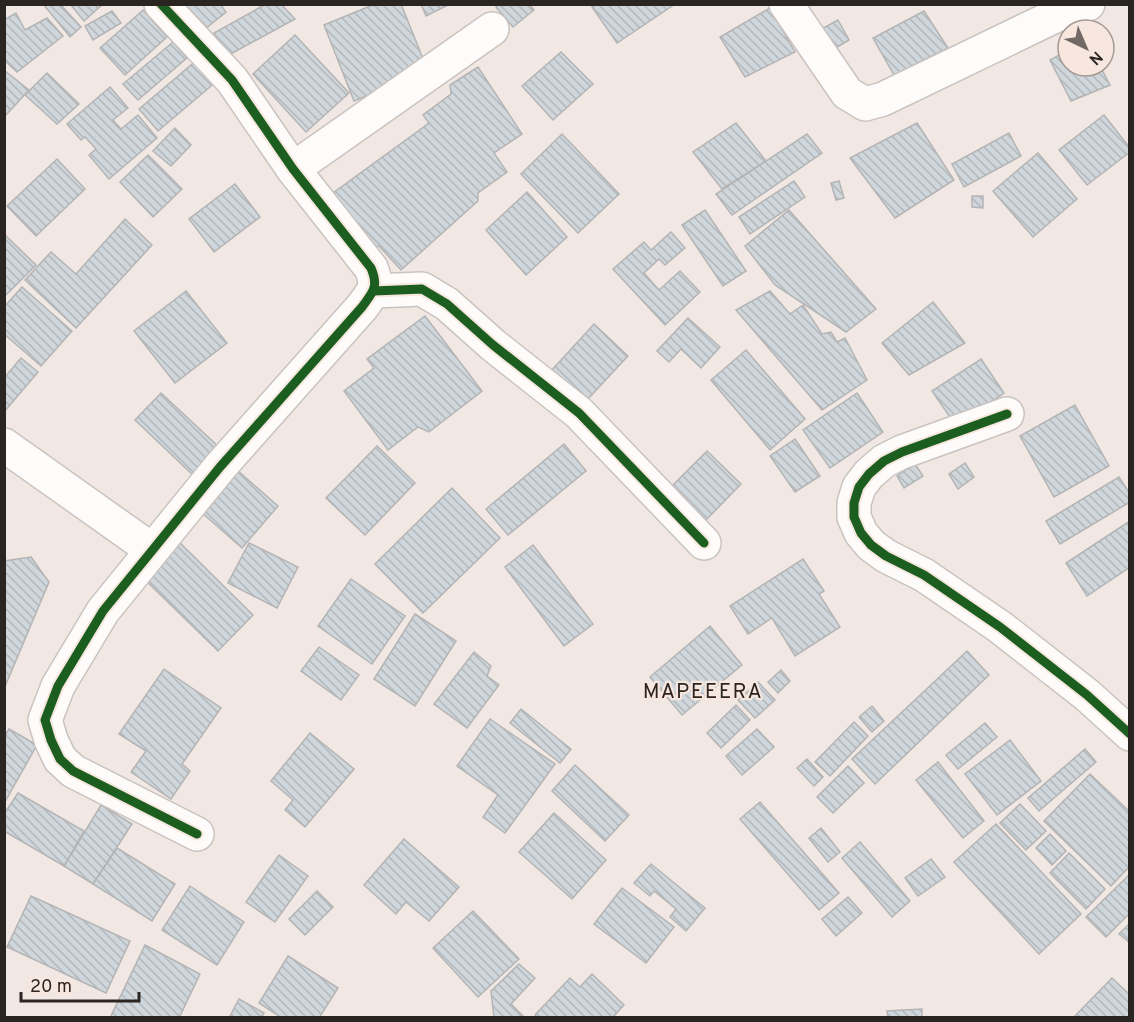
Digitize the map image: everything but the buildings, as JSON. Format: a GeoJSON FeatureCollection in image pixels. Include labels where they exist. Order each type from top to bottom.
{"type":"FeatureCollection","features":[{"type":"Feature","properties":{"kind":"street"},"geometry":{"type":"LineString","coordinates":[[160,4],[232,80],[293,169],[371,268],[375,278],[374,291],[220,467],[103,611],[58,686],[45,720],[60,759],[73,771],[197,834]]}},
{"type":"Feature","properties":{"kind":"street"},"geometry":{"type":"LineString","coordinates":[[786,4],[847,93],[865,104],[883,99],[1057,15],[1088,4]]}},
{"type":"Feature","properties":{"kind":"street"},"geometry":{"type":"LineString","coordinates":[[293,169],[492,29]]}},
{"type":"Feature","properties":{"kind":"street"},"geometry":{"type":"LineString","coordinates":[[374,291],[422,289],[447,304],[579,413],[704,543]]}},
{"type":"Feature","properties":{"kind":"street"},"geometry":{"type":"LineString","coordinates":[[1007,414],[902,452],[884,461],[868,474],[859,487],[854,502],[854,517],[861,533],[871,545],[886,556],[924,575],[1000,627],[1087,695],[1130,734]]}},
{"type":"Feature","properties":{"kind":"street"},"geometry":{"type":"LineString","coordinates":[[4,445],[152,550]]}},
{"type":"Feature","properties":{"kind":"cycle path"},"geometry":{"type":"LineString","coordinates":[[161,4],[232,80],[293,169],[371,268],[375,280],[374,289],[362,307],[220,467],[103,611],[58,686],[45,720],[60,759],[73,771],[197,834]]}},
{"type":"Feature","properties":{"kind":"cycle path"},"geometry":{"type":"LineString","coordinates":[[374,291],[422,289],[447,304],[493,345],[579,413],[704,543]]}},
{"type":"Feature","properties":{"kind":"cycle path"},"geometry":{"type":"LineString","coordinates":[[1007,414],[902,452],[884,461],[869,474],[859,487],[854,503],[854,517],[861,533],[871,545],[886,556],[924,575],[1000,627],[1087,695],[1130,734]]}},
{"type":"Feature","properties":{"kind":"district","name":"MAPEEERA"},"geometry":{"type":"Point","coordinates":[703,691]}}]}
